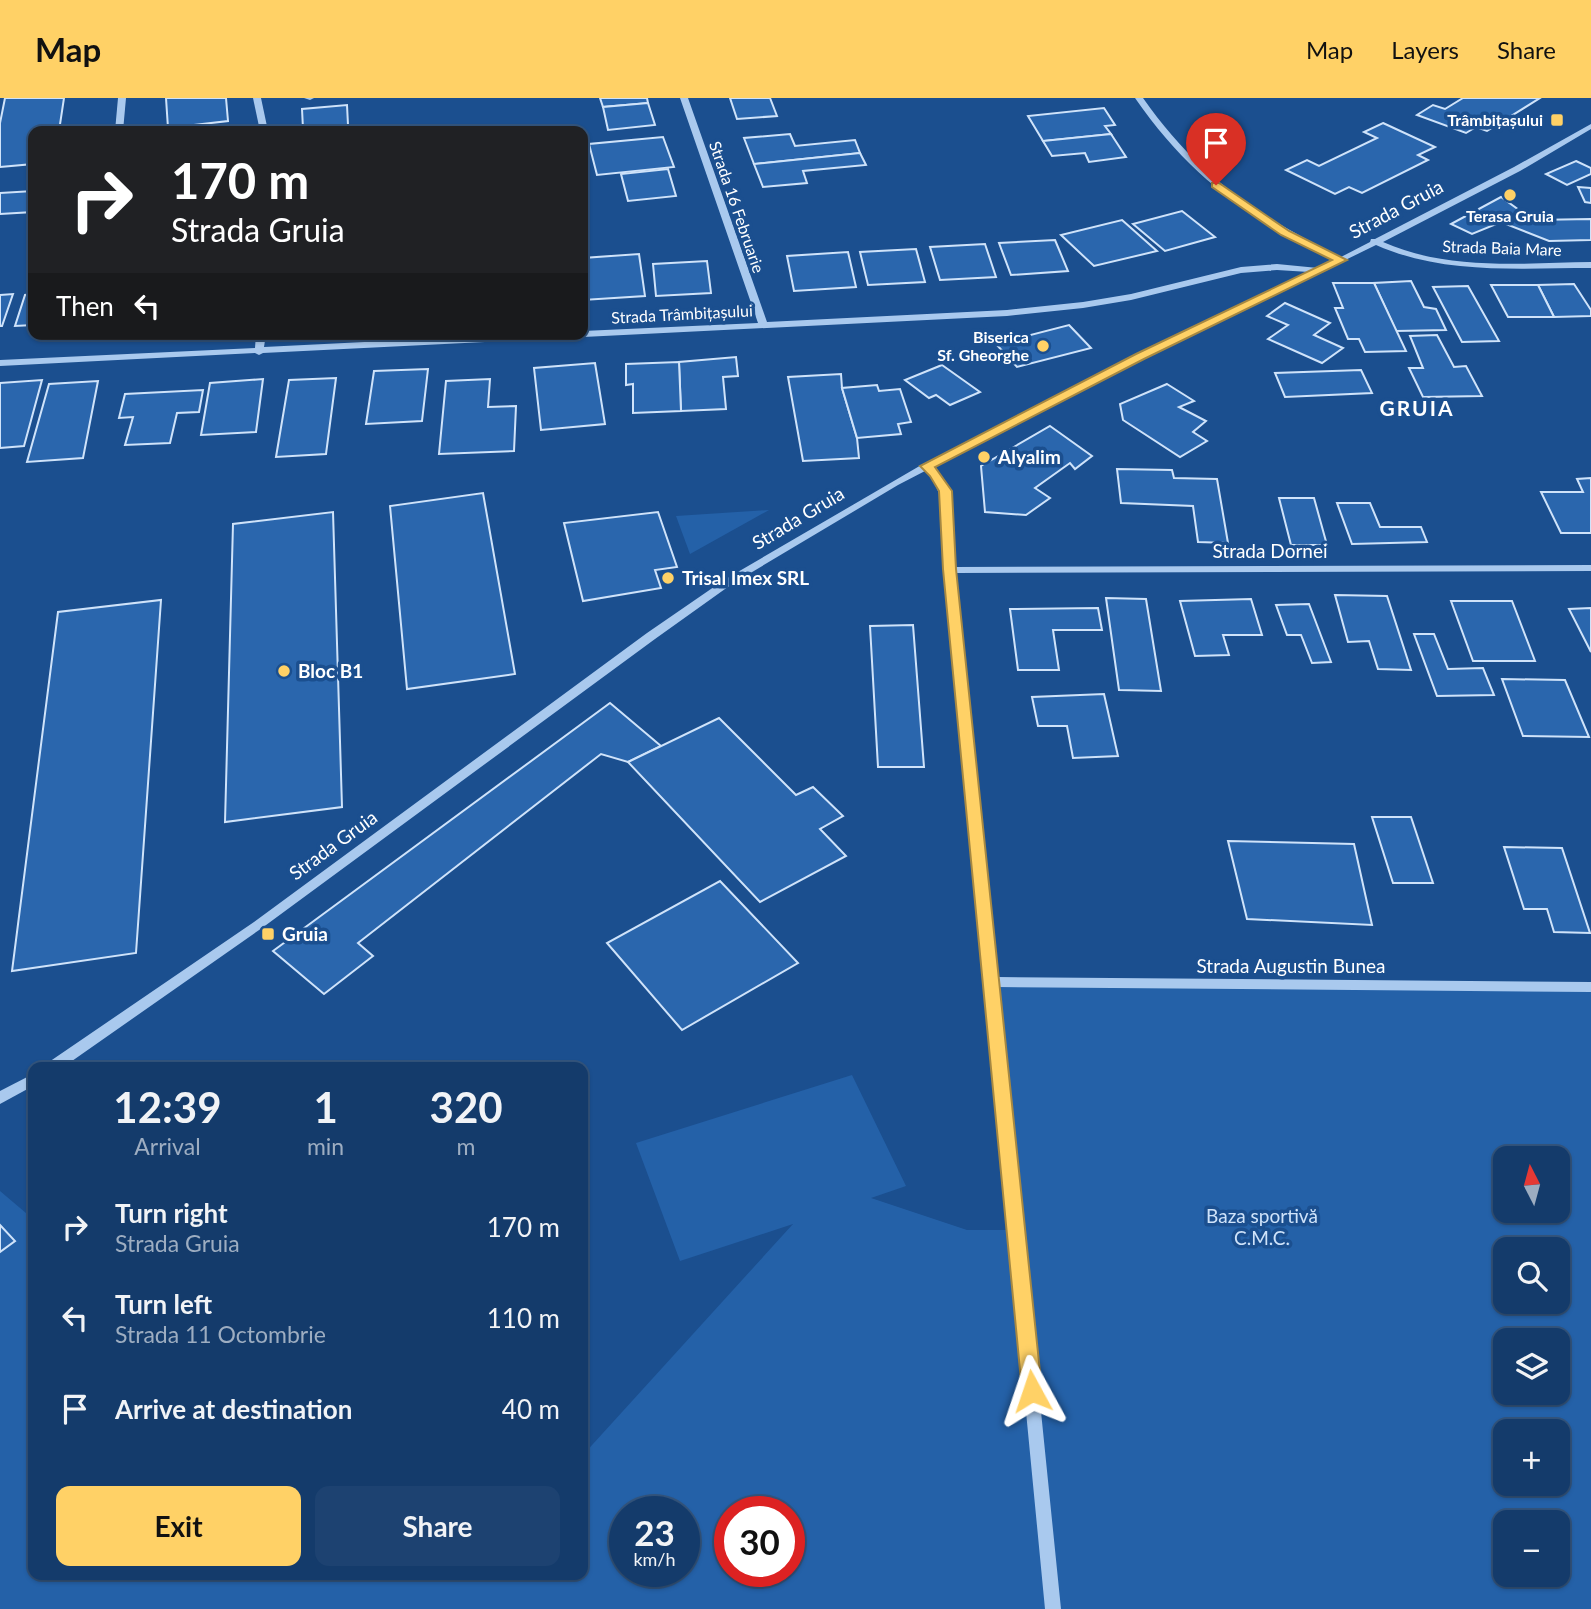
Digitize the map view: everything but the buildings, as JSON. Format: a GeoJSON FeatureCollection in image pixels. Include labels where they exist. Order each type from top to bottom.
{"type":"FeatureCollection","features":[{"type":"Feature","properties":{"kind":"street"},"geometry":{"type":"LineString","coordinates":[[119,126],[122,98]]}},
{"type":"Feature","properties":{"kind":"street"},"geometry":{"type":"LineString","coordinates":[[257,98],[263,126]]}},
{"type":"Feature","properties":{"kind":"street","name":"Strada 16 Februarie"},"geometry":{"type":"LineString","coordinates":[[684,98],[764,326]]}},
{"type":"Feature","properties":{"kind":"street"},"geometry":{"type":"LineString","coordinates":[[1139,98],[1151,117],[1199,171],[1232,199],[1285,233],[1341,260]]}},
{"type":"Feature","properties":{"kind":"street","name":"Strada Gruia"},"geometry":{"type":"LineString","coordinates":[[60,1062],[258,925],[728,582],[926,466],[1140,357],[1341,260],[1529,163],[1591,126]]}},
{"type":"Feature","properties":{"kind":"street","name":"Strada Baia Mare"},"geometry":{"type":"LineString","coordinates":[[1374,241],[1391,251],[1459,263],[1591,265]]}},
{"type":"Feature","properties":{"kind":"street","name":"Strada Trâmbițașului"},"geometry":{"type":"LineString","coordinates":[[588,335],[1007,313],[1131,297],[1241,271],[1277,267],[1318,270]]}},
{"type":"Feature","properties":{"kind":"street"},"geometry":{"type":"LineString","coordinates":[[259,352],[260,340]]}},
{"type":"Feature","properties":{"kind":"street","name":"Strada Trâmbițașului"},"geometry":{"type":"LineString","coordinates":[[0,363],[492,340]]}},
{"type":"Feature","properties":{"kind":"street"},"geometry":{"type":"LineString","coordinates":[[926,466],[935,473],[945,491],[950,569],[1053,1609]]}},
{"type":"Feature","properties":{"kind":"street","name":"Strada Dornei"},"geometry":{"type":"LineString","coordinates":[[950,569],[1591,568]]}},
{"type":"Feature","properties":{"kind":"street","name":"Strada Augustin Bunea"},"geometry":{"type":"LineString","coordinates":[[991,982],[1591,988]]}},
{"type":"Feature","properties":{"kind":"street"},"geometry":{"type":"LineString","coordinates":[[0,1098],[28,1083]]}},
{"type":"Feature","properties":{"kind":"green space"},"geometry":{"type":"Polygon","coordinates":[[[769,510],[690,554],[676,516],[769,510]]]}},
{"type":"Feature","properties":{"kind":"green space","name":"Baza sportivă C.M.C."},"geometry":{"type":"Polygon","coordinates":[[[991,982],[1591,983],[1591,1609],[0,1609],[0,1191],[28,1215],[28,1580],[588,1580],[588,1450],[793,1224],[680,1261],[636,1143],[852,1075],[906,1186],[871,1198],[967,1230],[1015,1230],[991,982]]]}},
{"type":"Feature","properties":{"kind":"place","name":"Trâmbițașului"},"geometry":{"type":"Point","coordinates":[1557,120]}},
{"type":"Feature","properties":{"kind":"place","name":"Terasa Gruia"},"geometry":{"type":"Point","coordinates":[1510,195]}},
{"type":"Feature","properties":{"kind":"place","name":"Biserica Sf. Gheorghe"},"geometry":{"type":"Point","coordinates":[1043,346]}},
{"type":"Feature","properties":{"kind":"place","name":"Alyalim"},"geometry":{"type":"Point","coordinates":[984,457]}},
{"type":"Feature","properties":{"kind":"place","name":"Trisal Imex SRL"},"geometry":{"type":"Point","coordinates":[668,578]}},
{"type":"Feature","properties":{"kind":"place","name":"Bloc B1"},"geometry":{"type":"Point","coordinates":[284,671]}},
{"type":"Feature","properties":{"kind":"place","name":"Gruia"},"geometry":{"type":"Point","coordinates":[268,934]}},
{"type":"Feature","properties":{"kind":"district","name":"GRUIA"},"geometry":{"type":"Point","coordinates":[1417,409]}},
{"type":"Feature","properties":{"kind":"route"},"geometry":{"type":"LineString","coordinates":[[1032,1391],[950,569],[945,491],[935,473],[926,466],[1140,357],[1341,260],[1285,233],[1232,199],[1216,185]]}}]}
